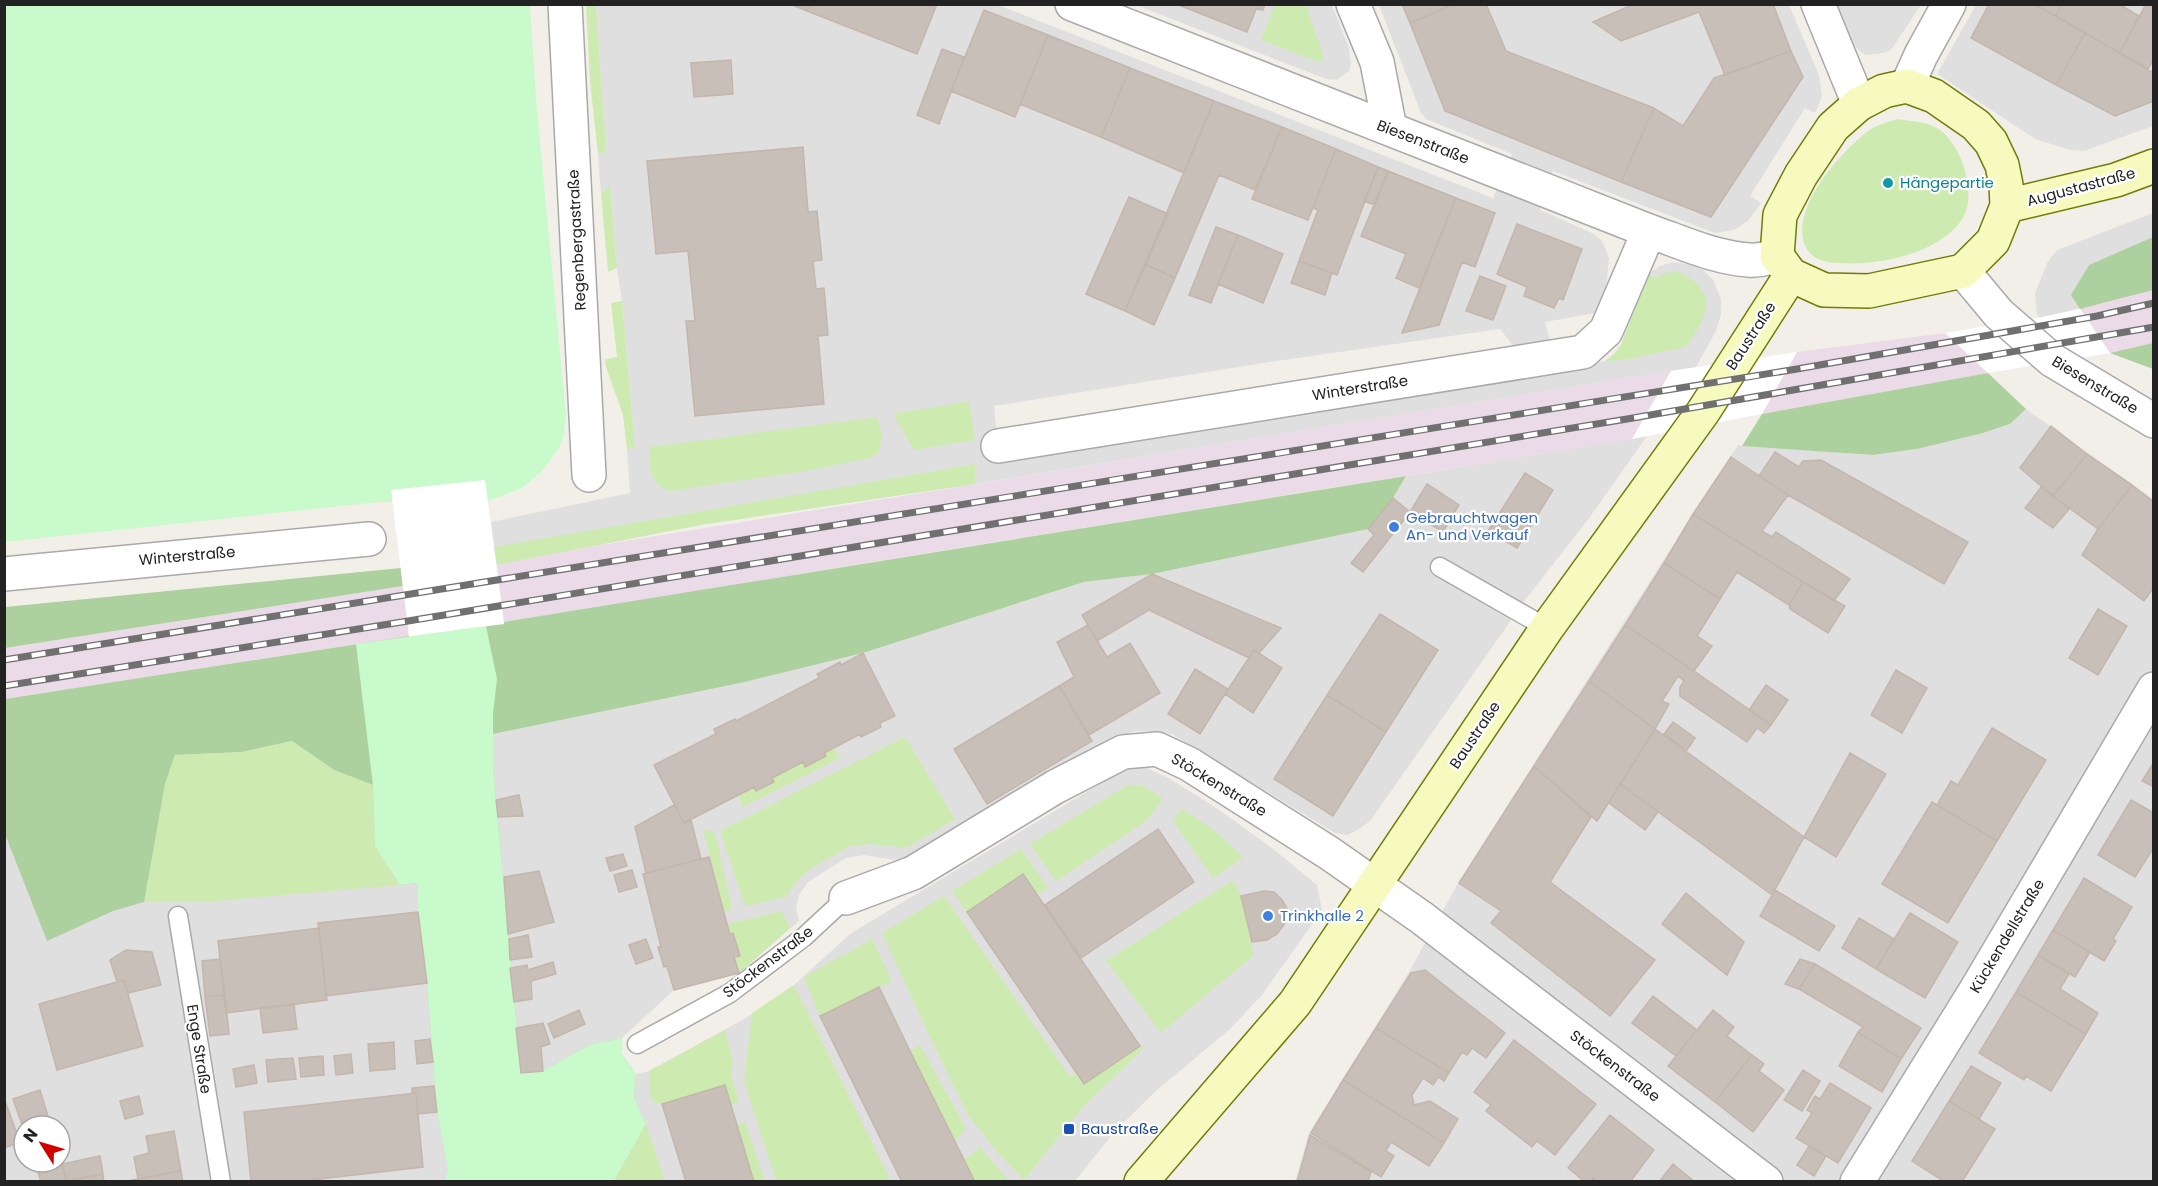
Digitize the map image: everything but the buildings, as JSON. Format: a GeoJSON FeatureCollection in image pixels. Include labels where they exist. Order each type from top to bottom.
{"type":"FeatureCollection","features":[{"type":"Feature","properties":{"kind":"main road","name":"Baustraße"},"geometry":{"type":"LineString","coordinates":[[1141,1182],[1295,1003],[1547,628],[1703,412],[1784,266],[1780,215],[1801,176],[1833,127],[1859,104],[1884,91],[1907,86]]}},
{"type":"Feature","properties":{"kind":"main road"},"geometry":{"type":"LineString","coordinates":[[1784,266],[1824,290],[1869,291],[1963,271],[1993,241],[2007,206],[2006,185],[2001,165],[1991,142],[1976,124],[1934,96],[1907,86]]}},
{"type":"Feature","properties":{"kind":"main road","name":"Augustastraße"},"geometry":{"type":"LineString","coordinates":[[2007,206],[2116,180],[2154,166]]}},
{"type":"Feature","properties":{"kind":"street","name":"Regenbergastraße"},"geometry":{"type":"LineString","coordinates":[[565,4],[589,475]]}},
{"type":"Feature","properties":{"kind":"street","name":"Biesenstraße"},"geometry":{"type":"LineString","coordinates":[[1072,4],[1649,231],[1711,253],[1784,266]]}},
{"type":"Feature","properties":{"kind":"street"},"geometry":{"type":"LineString","coordinates":[[1353,4],[1377,63],[1390,129]]}},
{"type":"Feature","properties":{"kind":"street"},"geometry":{"type":"LineString","coordinates":[[1818,4],[1859,104]]}},
{"type":"Feature","properties":{"kind":"street"},"geometry":{"type":"LineString","coordinates":[[1907,86],[1949,4]]}},
{"type":"Feature","properties":{"kind":"street","name":"Winterstraße"},"geometry":{"type":"LineString","coordinates":[[998,447],[1583,352],[1606,332],[1649,231]]}},
{"type":"Feature","properties":{"kind":"street","name":"Biesenstraße"},"geometry":{"type":"LineString","coordinates":[[1963,271],[1999,314],[2052,360],[2154,421]]}},
{"type":"Feature","properties":{"kind":"street","name":"Winterstraße"},"geometry":{"type":"LineString","coordinates":[[4,574],[369,539]]}},
{"type":"Feature","properties":{"kind":"street","name":"Kückendellstraße"},"geometry":{"type":"LineString","coordinates":[[1857,1182],[1976,990],[2154,689]]}},
{"type":"Feature","properties":{"kind":"street","name":"Stöckenstraße"},"geometry":{"type":"LineString","coordinates":[[846,898],[912,873],[1055,788],[1124,752],[1157,748],[1199,770],[1329,852],[1422,918],[1766,1182]]}},
{"type":"Feature","properties":{"kind":"lane"},"geometry":{"type":"LineString","coordinates":[[1440,567],[1547,628]]}},
{"type":"Feature","properties":{"kind":"lane","name":"Stöckenstraße"},"geometry":{"type":"LineString","coordinates":[[637,1044],[730,993],[804,938],[846,898]]}},
{"type":"Feature","properties":{"kind":"lane","name":"Enge Straße"},"geometry":{"type":"LineString","coordinates":[[178,916],[221,1182]]}},
{"type":"Feature","properties":{"kind":"shaded area"},"geometry":{"type":"Polygon","coordinates":[[[596,5],[998,5],[1493,198],[1501,186],[1542,205],[1540,210],[1594,234],[1602,241],[1609,258],[1606,288],[1595,313],[1545,322],[1550,342],[1515,348],[1500,329],[1270,362],[994,406],[1000,463],[1605,361],[1621,345],[1648,274],[1660,266],[1674,262],[1703,270],[1714,281],[1721,299],[1721,315],[1716,331],[1696,367],[975,484],[700,525],[497,565],[491,522],[630,493],[627,449],[635,448],[622,301],[610,187],[601,193],[598,154],[606,151],[596,5]]]}},
{"type":"Feature","properties":{"kind":"shaded area"},"geometry":{"type":"Polygon","coordinates":[[[1136,5],[1332,5],[1349,48],[1351,65],[1349,71],[1337,80],[1326,79],[1136,5]]]}},
{"type":"Feature","properties":{"kind":"shaded area"},"geometry":{"type":"Polygon","coordinates":[[[1379,5],[1789,5],[1819,75],[1822,96],[1815,113],[1805,108],[1750,196],[1761,203],[1748,221],[1734,230],[1715,233],[1553,171],[1549,177],[1510,160],[1512,154],[1426,119],[1421,113],[1379,5]]]}},
{"type":"Feature","properties":{"kind":"shaded area"},"geometry":{"type":"Polygon","coordinates":[[[1836,5],[1921,5],[1891,50],[1866,55],[1851,42],[1836,5]]]}},
{"type":"Feature","properties":{"kind":"shaded area"},"geometry":{"type":"Polygon","coordinates":[[[1976,5],[2153,5],[2153,126],[2084,151],[2071,150],[2035,139],[1937,74],[1976,5]]]}},
{"type":"Feature","properties":{"kind":"shaded area"},"geometry":{"type":"Polygon","coordinates":[[[2153,213],[2153,290],[2040,318],[2037,314],[2035,293],[2047,263],[2057,250],[2153,213]]]}},
{"type":"Feature","properties":{"kind":"shaded area"},"geometry":{"type":"Polygon","coordinates":[[[2153,290],[2153,343],[2110,353],[2080,309],[2153,290]]]}},
{"type":"Feature","properties":{"kind":"shaded area"},"geometry":{"type":"Polygon","coordinates":[[[1945,333],[1988,373],[1762,414],[1797,352],[1945,333]]]}},
{"type":"Feature","properties":{"kind":"shaded area"},"geometry":{"type":"Polygon","coordinates":[[[1671,371],[1632,439],[504,624],[497,565],[576,549],[1671,371]]]}},
{"type":"Feature","properties":{"kind":"shaded area"},"geometry":{"type":"Polygon","coordinates":[[[2026,409],[2153,499],[2153,1181],[1295,1182],[1309,1133],[1409,972],[1458,883],[1738,445],[1873,455],[1917,449],[1983,433],[2010,424],[2026,409]]]}},
{"type":"Feature","properties":{"kind":"shaded area"},"geometry":{"type":"Polygon","coordinates":[[[1647,436],[1590,517],[1526,599],[1370,821],[1359,829],[1348,835],[1335,833],[1172,734],[1136,731],[1108,742],[901,861],[864,855],[846,858],[808,882],[799,895],[796,908],[799,921],[739,973],[674,990],[622,1038],[589,1045],[543,1071],[521,1073],[493,768],[493,734],[745,682],[863,653],[1084,582],[1152,574],[1257,552],[1393,498],[1406,476],[1647,436]]]}},
{"type":"Feature","properties":{"kind":"shaded area"},"geometry":{"type":"Polygon","coordinates":[[[403,586],[409,636],[5,699],[5,648],[403,586]]]}},
{"type":"Feature","properties":{"kind":"shaded area"},"geometry":{"type":"Polygon","coordinates":[[[5,699],[418,883],[418,912],[427,983],[437,1112],[448,1171],[444,1181],[5,1182],[5,699]]]}},
{"type":"Feature","properties":{"kind":"shaded area"},"geometry":{"type":"Polygon","coordinates":[[[1133,768],[1147,768],[1170,779],[1218,809],[1272,848],[1317,885],[1322,910],[1262,995],[1229,1030],[1157,1090],[1115,1131],[1075,1181],[614,1182],[646,1124],[634,1097],[636,1074],[649,1071],[746,1018],[794,985],[850,934],[1118,773],[1133,768]]]}},
{"type":"Feature","properties":{"kind":"green space"},"geometry":{"type":"Polygon","coordinates":[[[4,5],[530,5],[537,111],[566,416],[564,434],[559,448],[543,470],[522,488],[488,501],[379,502],[5,542],[4,5]]]}},
{"type":"Feature","properties":{"kind":"green space"},"geometry":{"type":"Polygon","coordinates":[[[586,5],[596,5],[606,151],[598,154],[590,81],[586,5]]]}},
{"type":"Feature","properties":{"kind":"green space"},"geometry":{"type":"Polygon","coordinates":[[[1275,5],[1306,5],[1323,55],[1322,61],[1319,62],[1261,40],[1275,5]]]}},
{"type":"Feature","properties":{"kind":"green space"},"geometry":{"type":"Polygon","coordinates":[[[1898,119],[1933,126],[1946,135],[1954,145],[1968,185],[1966,211],[1961,221],[1937,242],[1904,256],[1852,263],[1831,262],[1813,256],[1804,243],[1802,228],[1805,213],[1821,181],[1845,152],[1868,131],[1898,119]]]}},
{"type":"Feature","properties":{"kind":"green space"},"geometry":{"type":"Polygon","coordinates":[[[610,186],[617,268],[608,272],[601,193],[610,186]]]}},
{"type":"Feature","properties":{"kind":"green space"},"geometry":{"type":"Polygon","coordinates":[[[2153,237],[2153,290],[2080,309],[2071,295],[2089,265],[2153,237]]]}},
{"type":"Feature","properties":{"kind":"green space"},"geometry":{"type":"Polygon","coordinates":[[[1678,272],[1700,287],[1705,296],[1706,305],[1700,325],[1686,347],[1623,360],[1605,361],[1621,345],[1648,274],[1657,278],[1664,273],[1678,272]]]}},
{"type":"Feature","properties":{"kind":"green space"},"geometry":{"type":"Polygon","coordinates":[[[622,301],[635,448],[627,449],[623,415],[605,364],[606,359],[617,357],[611,303],[622,301]]]}},
{"type":"Feature","properties":{"kind":"green space"},"geometry":{"type":"Polygon","coordinates":[[[2153,343],[2153,369],[2110,353],[2153,343]]]}},
{"type":"Feature","properties":{"kind":"green space"},"geometry":{"type":"Polygon","coordinates":[[[1988,373],[2026,409],[2010,424],[1983,433],[1917,449],[1873,455],[1742,446],[1762,414],[1988,373]]]}},
{"type":"Feature","properties":{"kind":"green space"},"geometry":{"type":"Polygon","coordinates":[[[969,401],[975,440],[914,450],[893,414],[969,401]]]}},
{"type":"Feature","properties":{"kind":"green space"},"geometry":{"type":"Polygon","coordinates":[[[877,417],[882,435],[879,453],[870,458],[806,471],[670,491],[659,485],[652,475],[649,450],[651,447],[877,417]]]}},
{"type":"Feature","properties":{"kind":"green space"},"geometry":{"type":"Polygon","coordinates":[[[975,464],[975,484],[700,525],[497,565],[494,547],[975,464]]]}},
{"type":"Feature","properties":{"kind":"green space"},"geometry":{"type":"Polygon","coordinates":[[[1406,476],[1393,498],[1368,529],[1152,574],[1084,582],[863,653],[745,682],[493,734],[493,768],[521,1073],[543,1071],[589,1045],[622,1038],[621,1053],[636,1074],[634,1097],[646,1124],[614,1181],[499,1181],[454,630],[1406,476]]]}},
{"type":"Feature","properties":{"kind":"green space"},"geometry":{"type":"Polygon","coordinates":[[[401,568],[403,586],[5,648],[5,607],[401,568]]]}},
{"type":"Feature","properties":{"kind":"green space"},"geometry":{"type":"Polygon","coordinates":[[[486,626],[497,679],[493,714],[493,768],[521,1073],[543,1071],[589,1045],[622,1038],[621,1053],[636,1074],[634,1097],[646,1124],[614,1181],[444,1181],[448,1170],[437,1112],[427,983],[418,912],[418,883],[400,885],[375,846],[373,785],[356,644],[486,626]]]}},
{"type":"Feature","properties":{"kind":"green space"},"geometry":{"type":"Polygon","coordinates":[[[409,636],[476,1181],[444,1181],[448,1170],[437,1112],[427,983],[418,912],[418,883],[400,885],[375,846],[373,785],[334,770],[292,741],[242,752],[175,755],[165,784],[144,902],[113,911],[47,941],[5,834],[5,699],[409,636]]]}},
{"type":"Feature","properties":{"kind":"green space"},"geometry":{"type":"Polygon","coordinates":[[[905,737],[955,819],[907,848],[869,844],[850,846],[807,871],[786,897],[745,906],[720,831],[905,737]]]}},
{"type":"Feature","properties":{"kind":"green space"},"geometry":{"type":"Polygon","coordinates":[[[292,741],[334,770],[373,785],[375,846],[399,885],[204,902],[144,902],[165,784],[175,755],[242,752],[292,741]]]}},
{"type":"Feature","properties":{"kind":"green space"},"geometry":{"type":"Polygon","coordinates":[[[834,747],[840,758],[743,807],[738,795],[754,787],[757,791],[773,782],[772,778],[803,762],[806,767],[825,756],[824,753],[834,747]]]}},
{"type":"Feature","properties":{"kind":"green space"},"geometry":{"type":"Polygon","coordinates":[[[1128,785],[1144,786],[1163,799],[1146,821],[1056,881],[1030,844],[1128,785]]]}},
{"type":"Feature","properties":{"kind":"green space"},"geometry":{"type":"Polygon","coordinates":[[[1182,809],[1213,829],[1243,857],[1213,878],[1172,820],[1182,809]]]}},
{"type":"Feature","properties":{"kind":"green space"},"geometry":{"type":"Polygon","coordinates":[[[703,829],[715,833],[732,909],[724,913],[703,829]]]}},
{"type":"Feature","properties":{"kind":"green space"},"geometry":{"type":"Polygon","coordinates":[[[1021,849],[1048,888],[1037,895],[1023,874],[967,912],[952,891],[1021,849]]]}},
{"type":"Feature","properties":{"kind":"green space"},"geometry":{"type":"Polygon","coordinates":[[[1233,880],[1241,896],[1254,955],[1161,1033],[1106,961],[1233,880]]]}},
{"type":"Feature","properties":{"kind":"green space"},"geometry":{"type":"Polygon","coordinates":[[[944,896],[1070,1077],[1077,1073],[1084,1083],[1140,1046],[1143,1049],[1081,1109],[1024,1180],[998,1153],[968,1115],[882,933],[944,896]]]}},
{"type":"Feature","properties":{"kind":"green space"},"geometry":{"type":"Polygon","coordinates":[[[782,911],[790,928],[739,973],[734,957],[740,956],[734,934],[730,935],[727,924],[782,911]]]}},
{"type":"Feature","properties":{"kind":"green space"},"geometry":{"type":"Polygon","coordinates":[[[872,939],[892,981],[820,1016],[804,977],[872,939]]]}},
{"type":"Feature","properties":{"kind":"green space"},"geometry":{"type":"Polygon","coordinates":[[[794,985],[891,1181],[776,1181],[744,1081],[752,1013],[794,985]]]}},
{"type":"Feature","properties":{"kind":"green space"},"geometry":{"type":"Polygon","coordinates":[[[725,1030],[733,1061],[731,1075],[739,1102],[731,1105],[654,1103],[649,1092],[649,1071],[725,1030]]]}},
{"type":"Feature","properties":{"kind":"green space"},"geometry":{"type":"Polygon","coordinates":[[[920,1045],[965,1127],[964,1133],[955,1140],[910,1051],[920,1045]]]}},
{"type":"Feature","properties":{"kind":"green space"},"geometry":{"type":"Polygon","coordinates":[[[745,1122],[765,1181],[754,1181],[737,1125],[745,1122]]]}},
{"type":"Feature","properties":{"kind":"green space"},"geometry":{"type":"Polygon","coordinates":[[[646,1124],[665,1181],[614,1181],[646,1124]]]}},
{"type":"Feature","properties":{"kind":"green space"},"geometry":{"type":"Polygon","coordinates":[[[980,1147],[1009,1181],[975,1181],[964,1160],[980,1147]]]}},
{"type":"Feature","properties":{"kind":"pier"},"geometry":{"type":"Polygon","coordinates":[[[2080,309],[2110,353],[1988,373],[1945,333],[2042,317],[2080,309]]]}},
{"type":"Feature","properties":{"kind":"pier"},"geometry":{"type":"Polygon","coordinates":[[[1797,352],[1762,414],[1632,439],[1671,371],[1797,352]]]}},
{"type":"Feature","properties":{"kind":"pier"},"geometry":{"type":"Polygon","coordinates":[[[485,480],[504,624],[409,636],[391,490],[485,480]]]}},
{"type":"Feature","properties":{"kind":"railway"},"geometry":{"type":"LineString","coordinates":[[4,660],[1797,369],[2097,316],[2154,303]]}},
{"type":"Feature","properties":{"kind":"railway"},"geometry":{"type":"LineString","coordinates":[[4,686],[1633,418],[2154,327]]}},
{"type":"Feature","properties":{"kind":"place","name":"Hängepartie"},"geometry":{"type":"Point","coordinates":[1888,183]}},
{"type":"Feature","properties":{"kind":"place","name":"Gebrauchtwagen An- und Verkauf"},"geometry":{"type":"Point","coordinates":[1394,527]}},
{"type":"Feature","properties":{"kind":"place","name":"Trinkhalle 2"},"geometry":{"type":"Point","coordinates":[1268,916]}},
{"type":"Feature","properties":{"kind":"place","name":"Baustraße"},"geometry":{"type":"Point","coordinates":[1069,1129]}}]}
